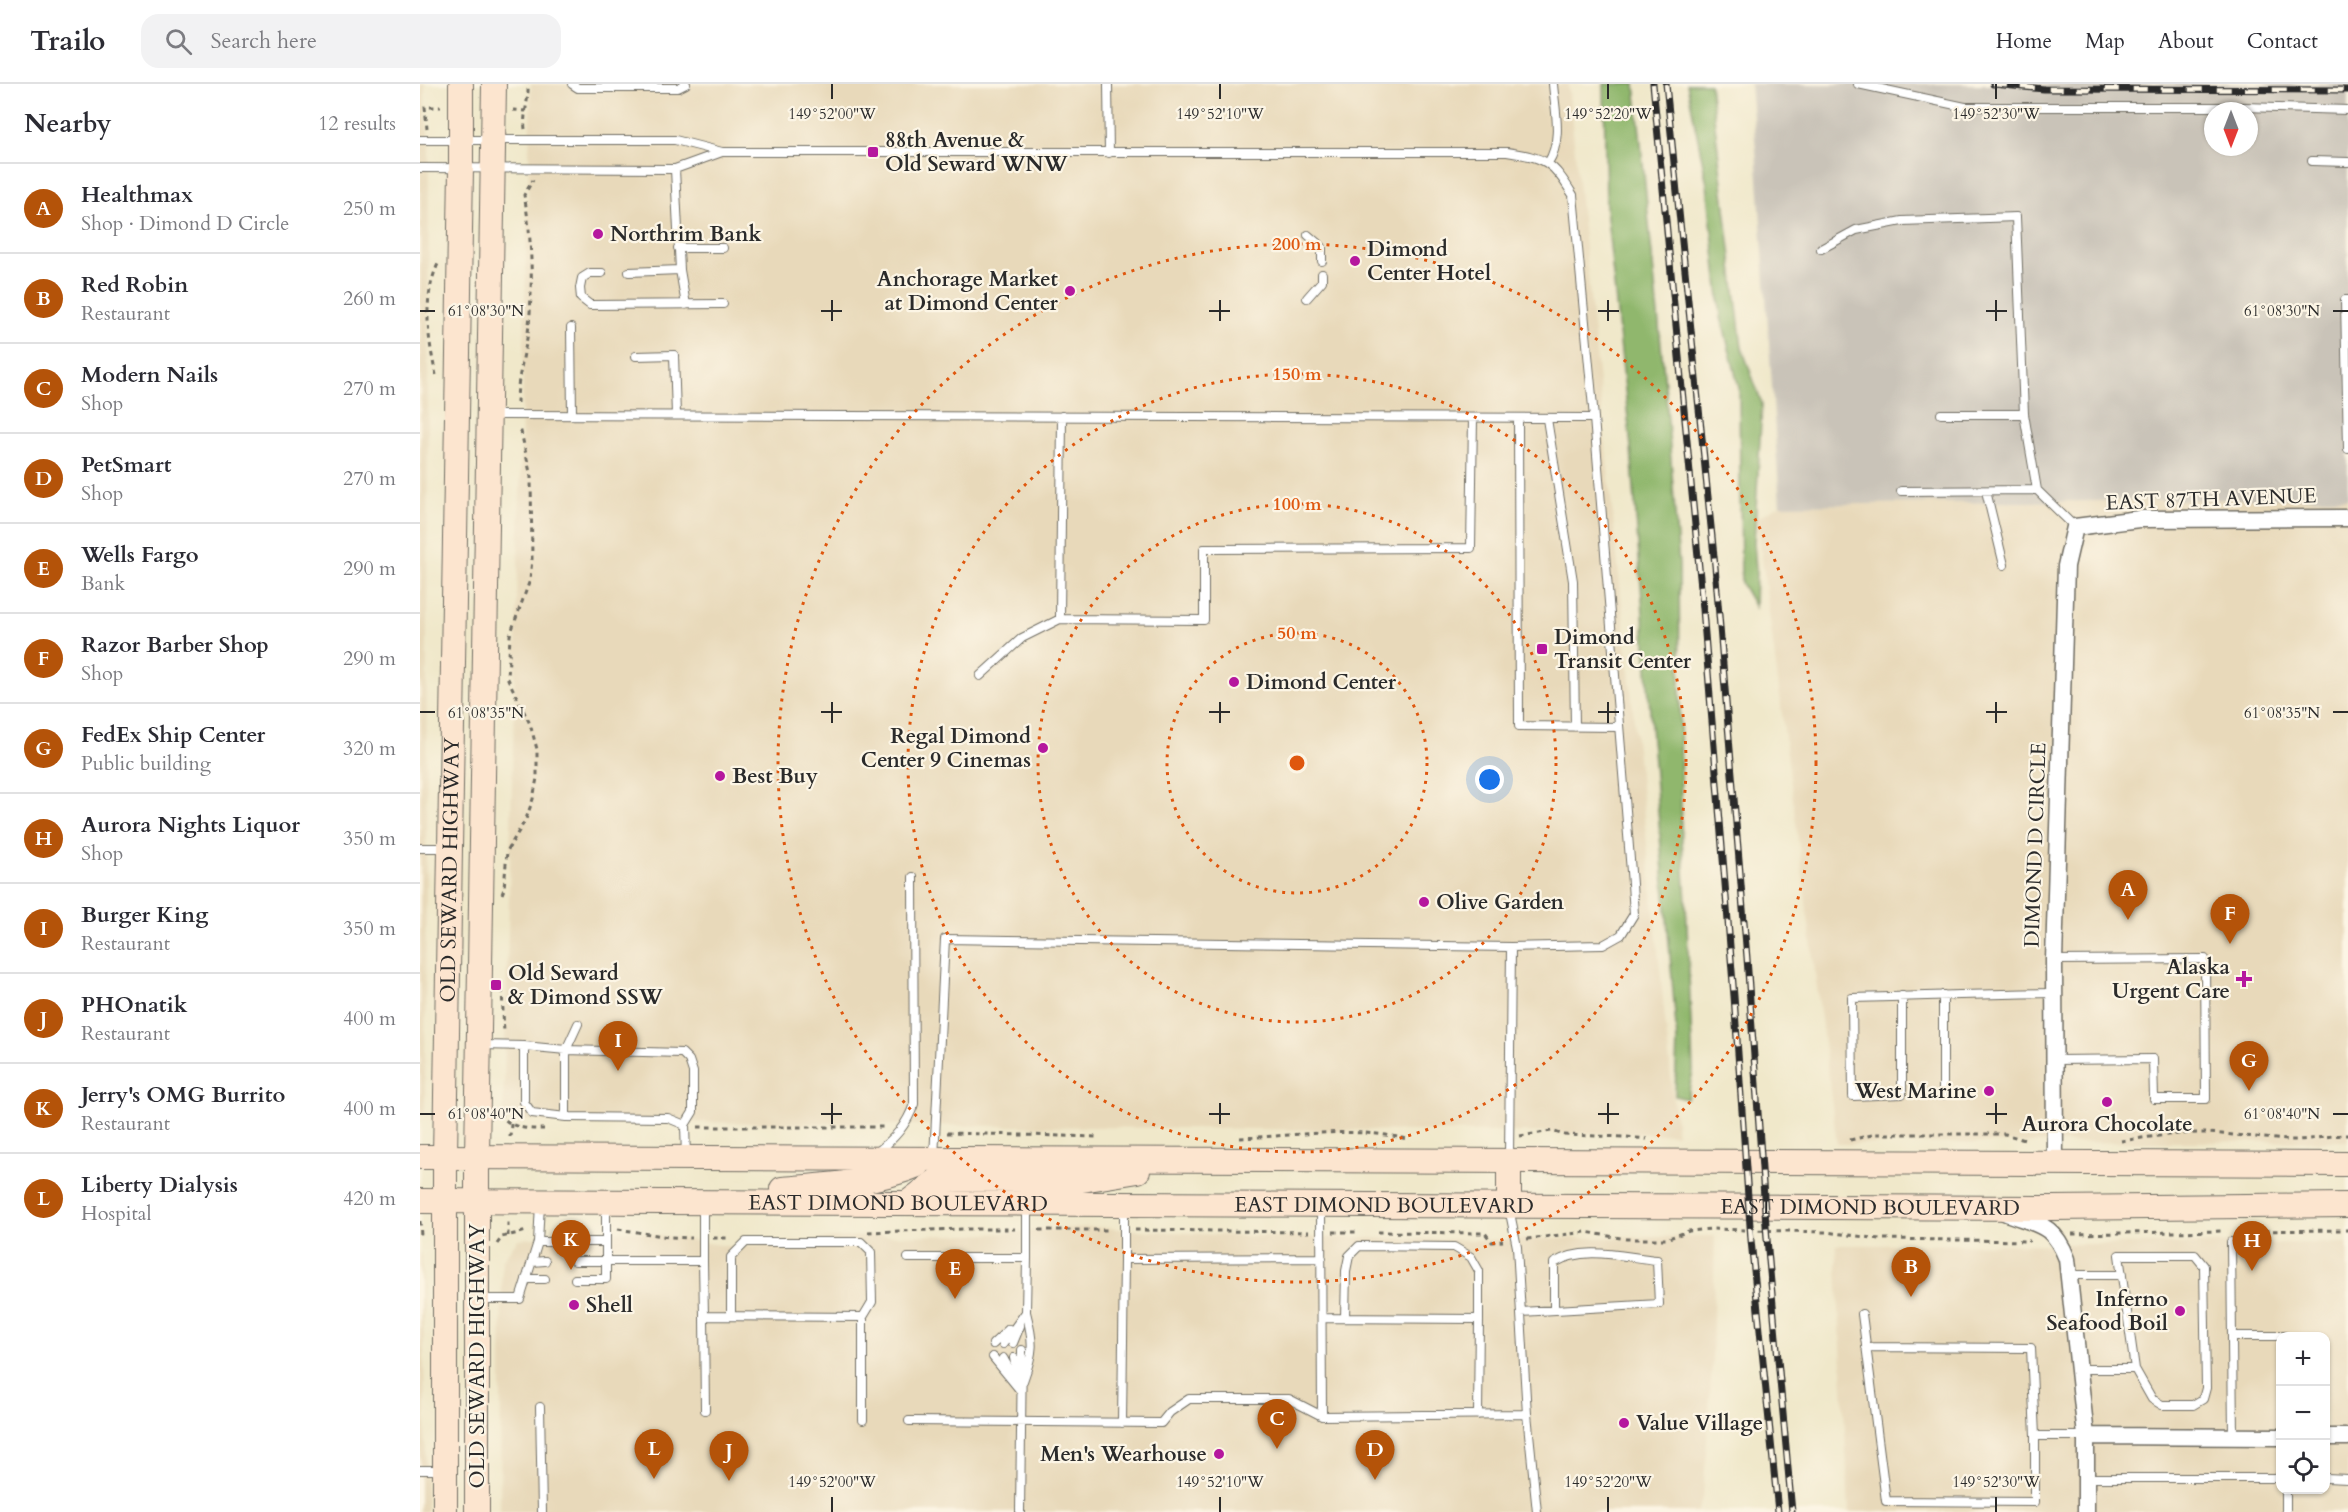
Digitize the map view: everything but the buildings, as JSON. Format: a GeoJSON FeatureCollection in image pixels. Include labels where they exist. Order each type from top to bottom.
{"type":"FeatureCollection","features":[{"type":"Feature","properties":{"kind":"main road","name":"OLD SEWARD HIGHWAY"},"geometry":{"type":"LineString","coordinates":[[445,1512],[445,1157],[461,84]]}},
{"type":"Feature","properties":{"kind":"main road","name":"OLD SEWARD HIGHWAY"},"geometry":{"type":"LineString","coordinates":[[477,1512],[477,1156],[494,84]]}},
{"type":"Feature","properties":{"kind":"main road"},"geometry":{"type":"LineString","coordinates":[[456,486],[471,570],[470,633],[474,643],[486,653]]}},
{"type":"Feature","properties":{"kind":"main road"},"geometry":{"type":"LineString","coordinates":[[1509,1150],[1509,1206]]}},
{"type":"Feature","properties":{"kind":"main road","name":"EAST DIMOND BOULEVARD"},"geometry":{"type":"LineString","coordinates":[[420,1157],[1181,1160],[1509,1150],[2055,1153],[2348,1164]]}},
{"type":"Feature","properties":{"kind":"main road"},"geometry":{"type":"LineString","coordinates":[[679,1202],[748,1192],[861,1182],[899,1173],[934,1159]]}},
{"type":"Feature","properties":{"kind":"main road"},"geometry":{"type":"LineString","coordinates":[[907,1203],[936,1181],[962,1179],[1076,1181],[1128,1174],[1181,1160]]}},
{"type":"Feature","properties":{"kind":"main road","name":"EAST DIMOND BOULEVARD"},"geometry":{"type":"LineString","coordinates":[[420,1200],[2052,1208],[2348,1205]]}},
{"type":"Feature","properties":{"kind":"main road"},"geometry":{"type":"LineString","coordinates":[[445,1409],[459,1478],[462,1512]]}},
{"type":"Feature","properties":{"kind":"street","name":"EAST 87TH AVENUE"},"geometry":{"type":"LineString","coordinates":[[2075,527],[2139,519],[2348,518]]}},
{"type":"Feature","properties":{"kind":"street","name":"DIMOND D CIRCLE"},"geometry":{"type":"LineString","coordinates":[[2055,1153],[2054,960],[2066,566],[2075,527]]}},
{"type":"Feature","properties":{"kind":"street"},"geometry":{"type":"LineString","coordinates":[[1989,1207],[2050,1229],[2061,1242],[2067,1259],[2086,1436],[2086,1512]]}},
{"type":"Feature","properties":{"kind":"street"},"geometry":{"type":"LineString","coordinates":[[2086,1436],[2276,1437]]}},
{"type":"Feature","properties":{"kind":"street"},"geometry":{"type":"LineString","coordinates":[[2330,1437],[2348,1437]]}},
{"type":"Feature","properties":{"kind":"lane"},"geometry":{"type":"LineString","coordinates":[[572,84],[578,88],[678,88],[686,84]]}},
{"type":"Feature","properties":{"kind":"lane"},"geometry":{"type":"LineString","coordinates":[[1108,84],[1109,153]]}},
{"type":"Feature","properties":{"kind":"lane"},"geometry":{"type":"LineString","coordinates":[[1548,163],[1555,152],[1557,135],[1553,84]]}},
{"type":"Feature","properties":{"kind":"lane"},"geometry":{"type":"LineString","coordinates":[[1858,84],[1965,107],[2244,107],[2348,110]]}},
{"type":"Feature","properties":{"kind":"lane"},"geometry":{"type":"LineString","coordinates":[[420,140],[675,140],[722,152],[1507,152],[1536,156],[1548,163],[1559,172],[1573,195],[1594,418],[1634,914],[1621,935],[1603,945],[1511,947],[945,939],[934,1159]]}},
{"type":"Feature","properties":{"kind":"lane"},"geometry":{"type":"LineString","coordinates":[[420,168],[675,169],[722,152]]}},
{"type":"Feature","properties":{"kind":"lane"},"geometry":{"type":"LineString","coordinates":[[2312,161],[2348,162]]}},
{"type":"Feature","properties":{"kind":"lane"},"geometry":{"type":"LineString","coordinates":[[675,169],[678,248],[686,304]]}},
{"type":"Feature","properties":{"kind":"lane"},"geometry":{"type":"LineString","coordinates":[[1821,249],[1856,230],[1902,221],[2016,217],[2024,414],[2037,490],[2075,527]]}},
{"type":"Feature","properties":{"kind":"lane"},"geometry":{"type":"LineString","coordinates":[[1308,235],[1322,247],[1322,261]]}},
{"type":"Feature","properties":{"kind":"lane"},"geometry":{"type":"LineString","coordinates":[[678,248],[723,248]]}},
{"type":"Feature","properties":{"kind":"lane"},"geometry":{"type":"LineString","coordinates":[[629,272],[680,270]]}},
{"type":"Feature","properties":{"kind":"lane"},"geometry":{"type":"LineString","coordinates":[[602,273],[590,273],[582,278],[581,298],[590,305],[723,304]]}},
{"type":"Feature","properties":{"kind":"lane"},"geometry":{"type":"LineString","coordinates":[[1307,298],[1322,281],[1322,274]]}},
{"type":"Feature","properties":{"kind":"lane"},"geometry":{"type":"LineString","coordinates":[[2348,300],[2344,300],[2348,449]]}},
{"type":"Feature","properties":{"kind":"lane"},"geometry":{"type":"LineString","coordinates":[[571,328],[572,415]]}},
{"type":"Feature","properties":{"kind":"lane"},"geometry":{"type":"LineString","coordinates":[[636,356],[674,355],[676,415]]}},
{"type":"Feature","properties":{"kind":"lane"},"geometry":{"type":"LineString","coordinates":[[1941,414],[2024,414]]}},
{"type":"Feature","properties":{"kind":"lane"},"geometry":{"type":"LineString","coordinates":[[490,415],[1594,418]]}},
{"type":"Feature","properties":{"kind":"lane"},"geometry":{"type":"LineString","coordinates":[[1060,619],[1062,416]]}},
{"type":"Feature","properties":{"kind":"lane"},"geometry":{"type":"LineString","coordinates":[[980,676],[1022,638],[1060,619],[1204,620],[1204,549],[1471,548],[1473,418]]}},
{"type":"Feature","properties":{"kind":"lane"},"geometry":{"type":"LineString","coordinates":[[1518,418],[1519,726],[1619,728]]}},
{"type":"Feature","properties":{"kind":"lane"},"geometry":{"type":"LineString","coordinates":[[1547,419],[1573,581],[1575,727]]}},
{"type":"Feature","properties":{"kind":"lane"},"geometry":{"type":"LineString","coordinates":[[1901,491],[2037,490]]}},
{"type":"Feature","properties":{"kind":"lane"},"geometry":{"type":"LineString","coordinates":[[1986,491],[2004,565]]}},
{"type":"Feature","properties":{"kind":"lane"},"geometry":{"type":"LineString","coordinates":[[420,848],[450,848]]}},
{"type":"Feature","properties":{"kind":"lane"},"geometry":{"type":"LineString","coordinates":[[868,1159],[891,1142],[909,1119],[914,1104],[913,877]]}},
{"type":"Feature","properties":{"kind":"lane"},"geometry":{"type":"LineString","coordinates":[[1509,1150],[1511,947]]}},
{"type":"Feature","properties":{"kind":"lane"},"geometry":{"type":"LineString","coordinates":[[2054,960],[2205,959],[2206,1099],[2154,1099],[2154,1059],[2055,1060]]}},
{"type":"Feature","properties":{"kind":"lane"},"geometry":{"type":"LineString","coordinates":[[1902,996],[1902,1094],[1853,1096],[1852,998],[1902,996],[2054,993]]}},
{"type":"Feature","properties":{"kind":"lane"},"geometry":{"type":"LineString","coordinates":[[1943,995],[1943,1095]]}},
{"type":"Feature","properties":{"kind":"lane"},"geometry":{"type":"LineString","coordinates":[[566,1117],[566,1050],[578,1024]]}},
{"type":"Feature","properties":{"kind":"lane"},"geometry":{"type":"LineString","coordinates":[[479,1045],[682,1053],[689,1060],[693,1072],[693,1112],[685,1125],[686,1157]]}},
{"type":"Feature","properties":{"kind":"lane"},"geometry":{"type":"LineString","coordinates":[[524,1046],[524,1102],[532,1113],[566,1117],[668,1118],[685,1125]]}},
{"type":"Feature","properties":{"kind":"lane"},"geometry":{"type":"LineString","coordinates":[[477,1299],[520,1299],[538,1242],[540,1201]]}},
{"type":"Feature","properties":{"kind":"lane"},"geometry":{"type":"LineString","coordinates":[[576,1279],[606,1279],[606,1202]]}},
{"type":"Feature","properties":{"kind":"lane"},"geometry":{"type":"LineString","coordinates":[[703,1203],[705,1410]]}},
{"type":"Feature","properties":{"kind":"lane"},"geometry":{"type":"LineString","coordinates":[[1022,1336],[1026,1312],[1027,1204]]}},
{"type":"Feature","properties":{"kind":"lane"},"geometry":{"type":"LineString","coordinates":[[1122,1423],[1124,1204]]}},
{"type":"Feature","properties":{"kind":"lane"},"geometry":{"type":"LineString","coordinates":[[1321,1205],[1322,1416]]}},
{"type":"Feature","properties":{"kind":"lane"},"geometry":{"type":"LineString","coordinates":[[1509,1206],[1517,1247],[1527,1414],[1537,1512]]}},
{"type":"Feature","properties":{"kind":"lane"},"geometry":{"type":"LineString","coordinates":[[538,1242],[606,1242]]}},
{"type":"Feature","properties":{"kind":"lane"},"geometry":{"type":"LineString","coordinates":[[731,1316],[731,1257],[746,1242],[861,1242],[871,1252],[872,1302],[863,1317],[863,1420]]}},
{"type":"Feature","properties":{"kind":"lane"},"geometry":{"type":"LineString","coordinates":[[2231,1242],[2233,1437]]}},
{"type":"Feature","properties":{"kind":"lane"},"geometry":{"type":"LineString","coordinates":[[1345,1318],[1346,1271],[1349,1256],[1359,1246],[1454,1247],[1471,1257],[1479,1271],[1478,1415]]}},
{"type":"Feature","properties":{"kind":"lane"},"geometry":{"type":"LineString","coordinates":[[1521,1312],[1659,1304],[1657,1260],[1600,1254],[1573,1254],[1562,1258],[1554,1263],[1554,1310]]}},
{"type":"Feature","properties":{"kind":"lane"},"geometry":{"type":"LineString","coordinates":[[2119,1255],[2195,1255],[2204,1266],[2206,1388],[2203,1399],[2193,1406],[2162,1405],[2152,1399],[2135,1369],[2119,1255]]}},
{"type":"Feature","properties":{"kind":"lane"},"geometry":{"type":"LineString","coordinates":[[908,1258],[1027,1258]]}},
{"type":"Feature","properties":{"kind":"lane"},"geometry":{"type":"LineString","coordinates":[[1124,1259],[1322,1258]]}},
{"type":"Feature","properties":{"kind":"lane"},"geometry":{"type":"LineString","coordinates":[[532,1262],[545,1261]]}},
{"type":"Feature","properties":{"kind":"lane"},"geometry":{"type":"LineString","coordinates":[[576,1261],[703,1261]]}},
{"type":"Feature","properties":{"kind":"lane"},"geometry":{"type":"LineString","coordinates":[[2068,1275],[2122,1275]]}},
{"type":"Feature","properties":{"kind":"lane"},"geometry":{"type":"LineString","coordinates":[[526,1280],[545,1280]]}},
{"type":"Feature","properties":{"kind":"lane"},"geometry":{"type":"LineString","coordinates":[[1013,1343],[1026,1312]]}},
{"type":"Feature","properties":{"kind":"lane"},"geometry":{"type":"LineString","coordinates":[[998,1344],[1026,1312]]}},
{"type":"Feature","properties":{"kind":"lane"},"geometry":{"type":"LineString","coordinates":[[1020,1390],[1033,1353],[1032,1336],[1026,1312]]}},
{"type":"Feature","properties":{"kind":"lane"},"geometry":{"type":"LineString","coordinates":[[1862,1314],[1866,1347],[1886,1501],[2035,1502],[2031,1348],[1866,1347]]}},
{"type":"Feature","properties":{"kind":"lane"},"geometry":{"type":"LineString","coordinates":[[704,1316],[863,1317]]}},
{"type":"Feature","properties":{"kind":"lane"},"geometry":{"type":"LineString","coordinates":[[1322,1318],[1479,1319]]}},
{"type":"Feature","properties":{"kind":"lane"},"geometry":{"type":"LineString","coordinates":[[2232,1335],[2276,1336]]}},
{"type":"Feature","properties":{"kind":"lane"},"geometry":{"type":"LineString","coordinates":[[1020,1512],[1022,1350]]}},
{"type":"Feature","properties":{"kind":"lane"},"geometry":{"type":"LineString","coordinates":[[993,1357],[1020,1390]]}},
{"type":"Feature","properties":{"kind":"lane"},"geometry":{"type":"LineString","coordinates":[[1003,1358],[1020,1390]]}},
{"type":"Feature","properties":{"kind":"lane"},"geometry":{"type":"LineString","coordinates":[[1014,1358],[1020,1390]]}},
{"type":"Feature","properties":{"kind":"lane"},"geometry":{"type":"LineString","coordinates":[[2079,1369],[2135,1369]]}},
{"type":"Feature","properties":{"kind":"lane"},"geometry":{"type":"LineString","coordinates":[[909,1421],[1161,1423],[1170,1412],[1190,1399],[1289,1399],[1322,1416],[1527,1414]]}},
{"type":"Feature","properties":{"kind":"lane"},"geometry":{"type":"LineString","coordinates":[[540,1407],[542,1512]]}},
{"type":"Feature","properties":{"kind":"lane"},"geometry":{"type":"LineString","coordinates":[[2035,1436],[2086,1436]]}},
{"type":"Feature","properties":{"kind":"lane"},"geometry":{"type":"LineString","coordinates":[[420,1470],[445,1470]]}},
{"type":"Feature","properties":{"kind":"lane"},"geometry":{"type":"LineString","coordinates":[[2086,1478],[2276,1478]]}},
{"type":"Feature","properties":{"kind":"lane"},"geometry":{"type":"LineString","coordinates":[[2330,1478],[2348,1479]]}},
{"type":"Feature","properties":{"kind":"lane"},"geometry":{"type":"LineString","coordinates":[[2286,1494],[2286,1512]]}},
{"type":"Feature","properties":{"kind":"path"},"geometry":{"type":"LineString","coordinates":[[523,119],[529,98],[528,84]]}},
{"type":"Feature","properties":{"kind":"path"},"geometry":{"type":"LineString","coordinates":[[517,384],[529,324],[529,228],[524,195],[533,181]]}},
{"type":"Feature","properties":{"kind":"path"},"geometry":{"type":"LineString","coordinates":[[504,889],[507,851],[526,819],[537,778],[537,749],[530,724],[508,679],[510,635],[530,580],[532,559],[531,477],[519,426]]}},
{"type":"Feature","properties":{"kind":"path"},"geometry":{"type":"LineString","coordinates":[[1509,1150],[1552,1131],[1564,1135],[1649,1140]]}},
{"type":"Feature","properties":{"kind":"path"},"geometry":{"type":"LineString","coordinates":[[2114,1142],[2203,1133],[2251,1135],[2289,1140],[2348,1135]]}},
{"type":"Feature","properties":{"kind":"path"},"geometry":{"type":"LineString","coordinates":[[1845,1142],[1876,1134],[2005,1134],[2029,1141],[2055,1153]]}},
{"type":"Feature","properties":{"kind":"path"},"geometry":{"type":"LineString","coordinates":[[420,1221],[421,1236]]}},
{"type":"Feature","properties":{"kind":"path"},"geometry":{"type":"LineString","coordinates":[[606,1229],[629,1230],[669,1237],[737,1238]]}},
{"type":"Feature","properties":{"kind":"path"},"geometry":{"type":"LineString","coordinates":[[494,1251],[502,1237],[517,1232],[539,1230]]}},
{"type":"Feature","properties":{"kind":"path"},"geometry":{"type":"LineString","coordinates":[[2236,1231],[2348,1230]]}},
{"type":"Feature","properties":{"kind":"path"},"geometry":{"type":"LineString","coordinates":[[2056,1237],[2065,1234],[2108,1232],[2224,1231]]}},
{"type":"Feature","properties":{"kind":"shaded area"},"geometry":{"type":"Polygon","coordinates":[[[420,84],[425,84],[429,140],[425,1110],[420,1115],[420,84]]]}},
{"type":"Feature","properties":{"kind":"shaded area","name":"Dimond Center"},"geometry":{"type":"Polygon","coordinates":[[[531,84],[1568,84],[1677,1134],[503,1120],[531,84]]]}},
{"type":"Feature","properties":{"kind":"shaded area"},"geometry":{"type":"Polygon","coordinates":[[[1750,84],[2348,84],[2348,498],[1780,505],[1750,84]]]}},
{"type":"Feature","properties":{"kind":"shaded area"},"geometry":{"type":"Polygon","coordinates":[[[2348,498],[2348,1141],[1837,1144],[1757,518],[1780,505],[2348,498]]]}},
{"type":"Feature","properties":{"kind":"shaded area"},"geometry":{"type":"Polygon","coordinates":[[[1088,1227],[1236,1236],[1483,1240],[1715,1236],[1712,1362],[1703,1498],[1697,1512],[500,1512],[502,1261],[518,1239],[633,1231],[733,1247],[858,1236],[972,1235],[1088,1227]]]}},
{"type":"Feature","properties":{"kind":"shaded area"},"geometry":{"type":"Polygon","coordinates":[[[2348,1243],[2348,1512],[1849,1512],[1836,1245],[2348,1243]]]}},
{"type":"Feature","properties":{"kind":"shaded area"},"geometry":{"type":"Polygon","coordinates":[[[420,1251],[422,1255],[427,1512],[420,1512],[420,1251]]]}},
{"type":"Feature","properties":{"kind":"green space"},"geometry":{"type":"Polygon","coordinates":[[[1604,84],[1635,84],[1666,395],[1679,565],[1681,823],[1693,1071],[1687,1099],[1675,1096],[1677,1039],[1631,447],[1606,208],[1604,84]]]}},
{"type":"Feature","properties":{"kind":"green space"},"geometry":{"type":"Polygon","coordinates":[[[1687,84],[1710,84],[1742,348],[1762,404],[1754,543],[1755,607],[1741,583],[1739,388],[1721,317],[1707,184],[1687,84]]]}},
{"type":"Feature","properties":{"kind":"railway"},"geometry":{"type":"LineString","coordinates":[[1653,84],[1703,609],[1751,1240],[1778,1512]]}},
{"type":"Feature","properties":{"kind":"railway"},"geometry":{"type":"LineString","coordinates":[[1666,84],[1715,566],[1767,1239],[1792,1512]]}},
{"type":"Feature","properties":{"kind":"railway"},"geometry":{"type":"LineString","coordinates":[[1993,84],[2044,89],[2348,90]]}},
{"type":"Feature","properties":{"kind":"place","name":"88th Avenue & Old Seward WNW"},"geometry":{"type":"Point","coordinates":[873,152]}},
{"type":"Feature","properties":{"kind":"place","name":"Northrim Bank"},"geometry":{"type":"Point","coordinates":[598,234]}},
{"type":"Feature","properties":{"kind":"place","name":"Dimond Center Hotel"},"geometry":{"type":"Point","coordinates":[1355,261]}},
{"type":"Feature","properties":{"kind":"place","name":"Anchorage Market at Dimond Center"},"geometry":{"type":"Point","coordinates":[1070,291]}},
{"type":"Feature","properties":{"kind":"place","name":"Dimond Transit Center"},"geometry":{"type":"Point","coordinates":[1542,649]}},
{"type":"Feature","properties":{"kind":"place","name":"Dimond Center"},"geometry":{"type":"Point","coordinates":[1234,682]}},
{"type":"Feature","properties":{"kind":"place","name":"Regal Dimond Center 9 Cinemas"},"geometry":{"type":"Point","coordinates":[1043,748]}},
{"type":"Feature","properties":{"kind":"place","name":"Best Buy"},"geometry":{"type":"Point","coordinates":[720,776]}},
{"type":"Feature","properties":{"kind":"place","name":"Olive Garden"},"geometry":{"type":"Point","coordinates":[1424,902]}},
{"type":"Feature","properties":{"kind":"place","name":"Healthmax"},"geometry":{"type":"Point","coordinates":[2128,920]}},
{"type":"Feature","properties":{"kind":"place","name":"Razor Barber Shop"},"geometry":{"type":"Point","coordinates":[2230,944]}},
{"type":"Feature","properties":{"kind":"place","name":"Alaska Urgent Care"},"geometry":{"type":"Point","coordinates":[2244,979]}},
{"type":"Feature","properties":{"kind":"place","name":"Old Seward & Dimond SSW"},"geometry":{"type":"Point","coordinates":[496,985]}},
{"type":"Feature","properties":{"kind":"place","name":"Burger King"},"geometry":{"type":"Point","coordinates":[618,1071]}},
{"type":"Feature","properties":{"kind":"place","name":"West Marine"},"geometry":{"type":"Point","coordinates":[1989,1091]}},
{"type":"Feature","properties":{"kind":"place","name":"FedEx Ship Center"},"geometry":{"type":"Point","coordinates":[2249,1091]}},
{"type":"Feature","properties":{"kind":"place","name":"Aurora Chocolate"},"geometry":{"type":"Point","coordinates":[2107,1102]}},
{"type":"Feature","properties":{"kind":"place","name":"Jerry's OMG Burrito"},"geometry":{"type":"Point","coordinates":[571,1270]}},
{"type":"Feature","properties":{"kind":"place","name":"Aurora Nights Liquor"},"geometry":{"type":"Point","coordinates":[2252,1271]}},
{"type":"Feature","properties":{"kind":"place","name":"Red Robin"},"geometry":{"type":"Point","coordinates":[1911,1297]}},
{"type":"Feature","properties":{"kind":"place","name":"Wells Fargo"},"geometry":{"type":"Point","coordinates":[955,1299]}},
{"type":"Feature","properties":{"kind":"place","name":"Shell"},"geometry":{"type":"Point","coordinates":[574,1305]}},
{"type":"Feature","properties":{"kind":"place","name":"Inferno Seafood Boil"},"geometry":{"type":"Point","coordinates":[2180,1311]}},
{"type":"Feature","properties":{"kind":"place","name":"Value Village"},"geometry":{"type":"Point","coordinates":[1624,1423]}},
{"type":"Feature","properties":{"kind":"place","name":"Modern Nails"},"geometry":{"type":"Point","coordinates":[1277,1449]}},
{"type":"Feature","properties":{"kind":"place","name":"Men's Wearhouse"},"geometry":{"type":"Point","coordinates":[1219,1454]}},
{"type":"Feature","properties":{"kind":"place","name":"Liberty Dialysis"},"geometry":{"type":"Point","coordinates":[654,1479]}},
{"type":"Feature","properties":{"kind":"place","name":"PetSmart"},"geometry":{"type":"Point","coordinates":[1375,1480]}},
{"type":"Feature","properties":{"kind":"place","name":"PHOnatik"},"geometry":{"type":"Point","coordinates":[729,1481]}}]}
